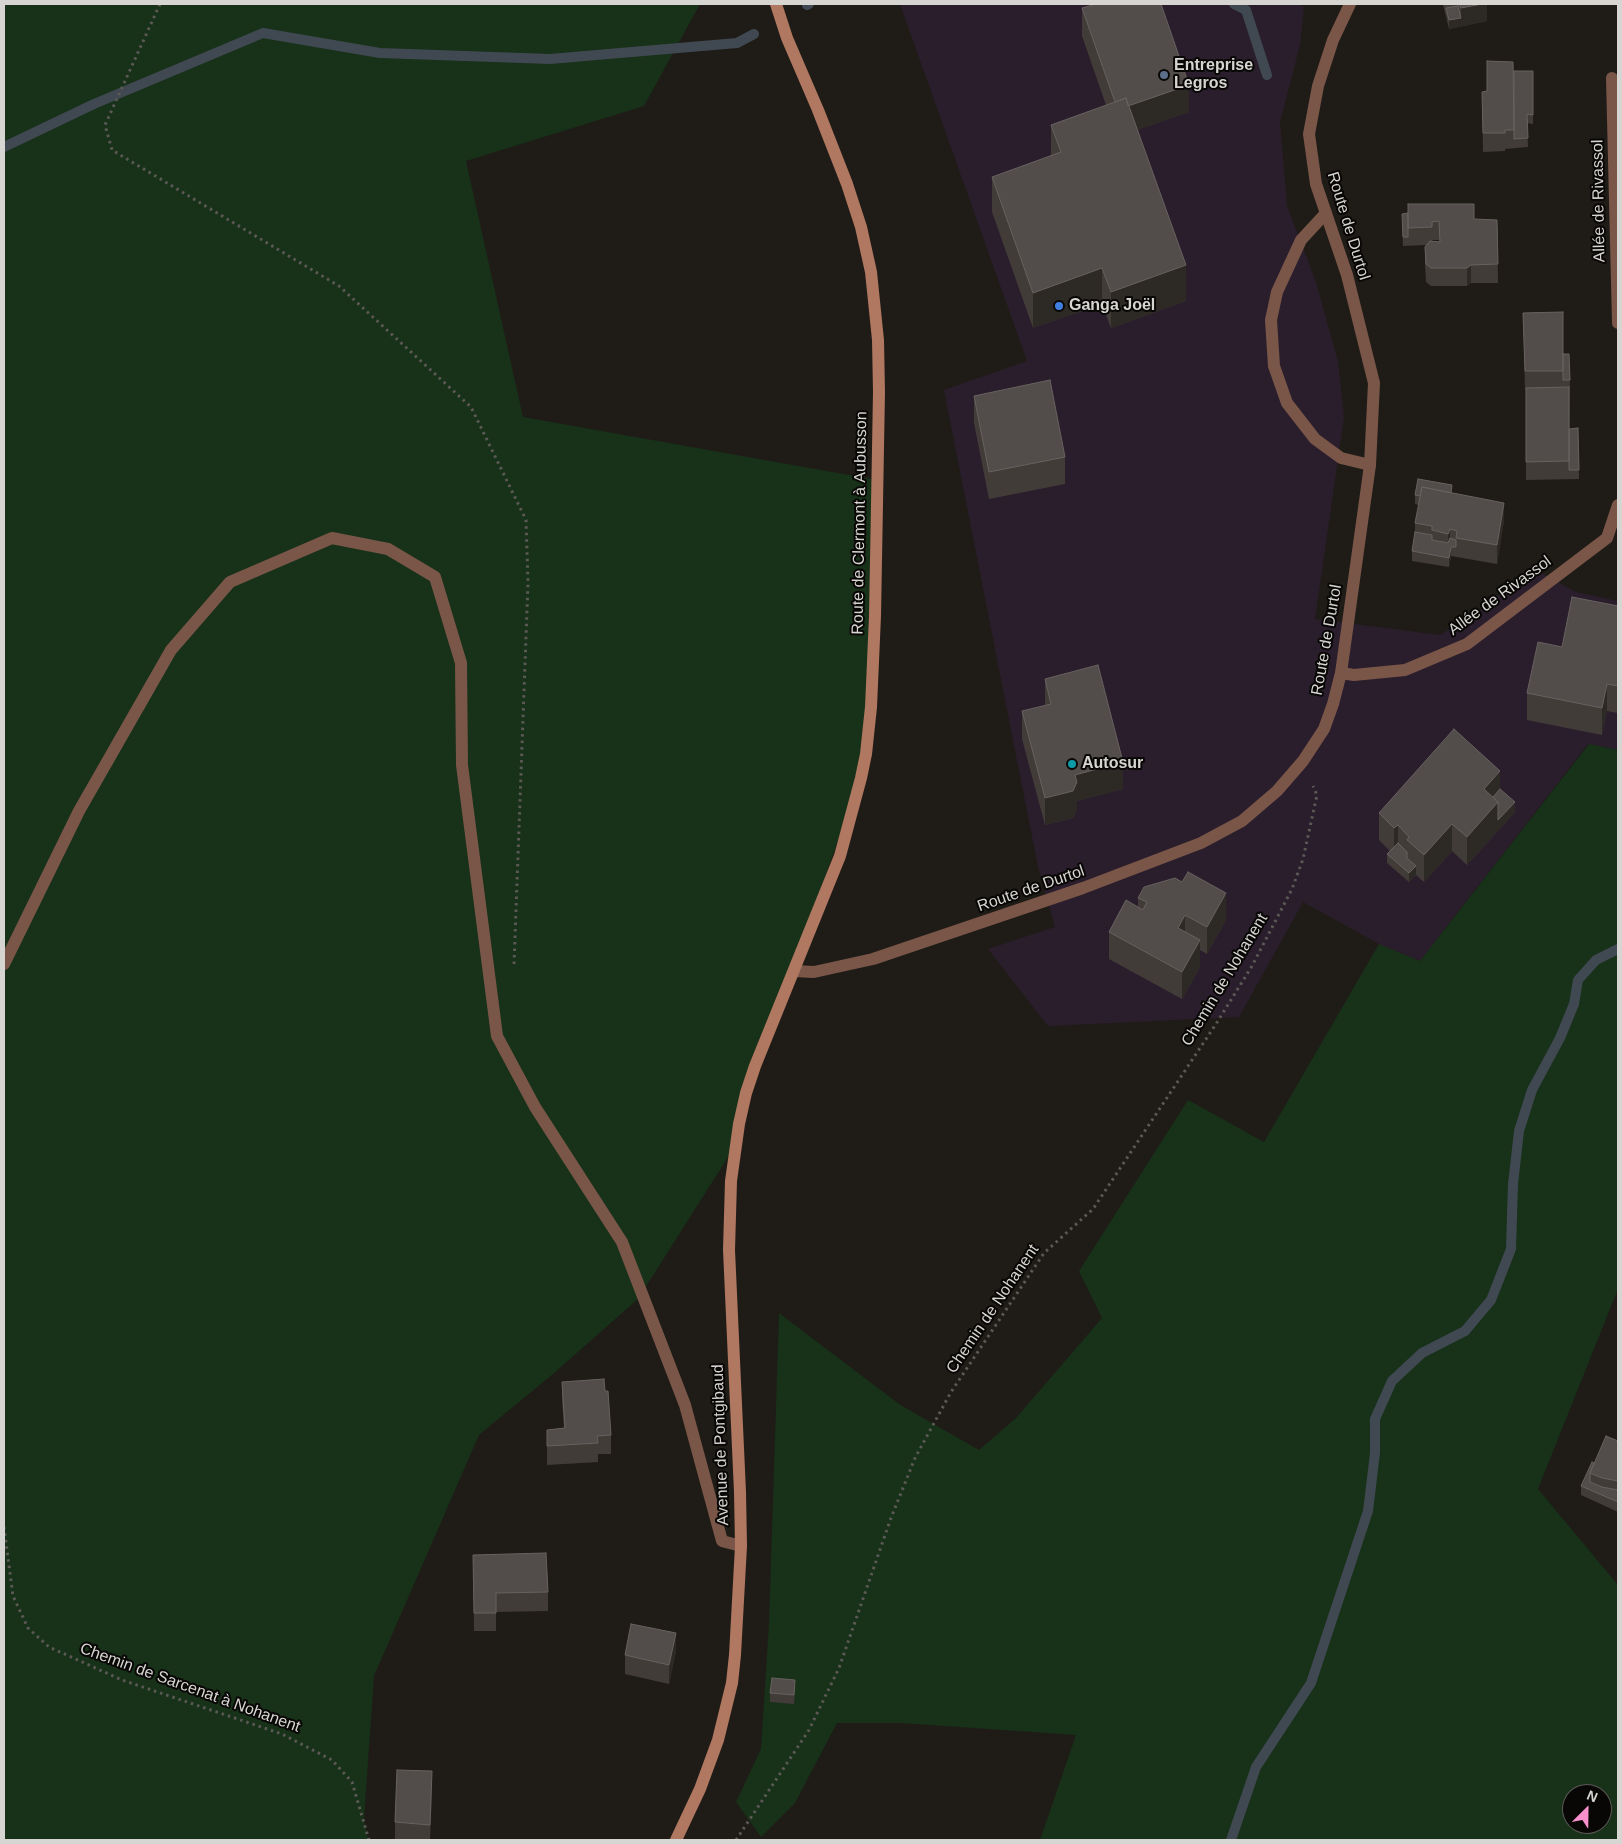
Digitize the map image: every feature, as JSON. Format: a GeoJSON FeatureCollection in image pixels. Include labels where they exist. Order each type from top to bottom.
{"type":"FeatureCollection","features":[{"type":"Feature","properties":{"kind":"main road","name":"Route de Clermont à Aubusson"},"geometry":{"type":"LineString","coordinates":[[766,1043],[840,856],[866,754],[871,707],[875,616],[879,383],[871,272],[861,227],[834,149],[787,38],[776,4]]}},
{"type":"Feature","properties":{"kind":"main road","name":"Avenue de Pontgibaud"},"geometry":{"type":"LineString","coordinates":[[676,1840],[710,1763],[726,1709],[735,1655],[741,1546],[730,1250],[731,1181],[739,1124],[746,1093],[766,1043]]}},
{"type":"Feature","properties":{"kind":"street","name":"Route de Durtol"},"geometry":{"type":"LineString","coordinates":[[794,971],[814,972],[873,959],[1083,888],[1201,842],[1242,821],[1277,791],[1303,761],[1324,729],[1333,704],[1340,673],[1370,465],[1374,383],[1347,275],[1316,184],[1309,134],[1318,86],[1333,40],[1350,4]]}},
{"type":"Feature","properties":{"kind":"street","name":"Allée de Rivassol"},"geometry":{"type":"LineString","coordinates":[[1612,78],[1618,323]]}},
{"type":"Feature","properties":{"kind":"street"},"geometry":{"type":"LineString","coordinates":[[1326,213],[1301,240],[1277,292],[1271,320],[1274,366],[1287,403],[1315,439],[1340,458],[1370,465]]}},
{"type":"Feature","properties":{"kind":"street","name":"Allée de Rivassol"},"geometry":{"type":"LineString","coordinates":[[1340,673],[1354,674],[1405,670],[1467,644],[1607,538],[1618,505]]}},
{"type":"Feature","properties":{"kind":"street"},"geometry":{"type":"LineString","coordinates":[[4,964],[79,811],[171,650],[230,582],[332,538],[388,549],[435,577],[461,663],[462,765],[497,1036],[535,1107],[622,1242],[685,1404],[722,1541],[741,1546]]}},
{"type":"Feature","properties":{"kind":"path"},"geometry":{"type":"LineString","coordinates":[[160,4],[104,125],[112,150],[339,286],[472,407],[526,520],[528,583],[514,968]]}},
{"type":"Feature","properties":{"kind":"path","name":"Chemin de Nohanent"},"geometry":{"type":"LineString","coordinates":[[736,1840],[810,1730],[839,1668],[887,1527],[915,1458],[951,1392],[1044,1253],[1093,1209],[1216,1024],[1252,966],[1292,890],[1303,859],[1317,795],[1303,761]]}},
{"type":"Feature","properties":{"kind":"path","name":"Chemin de Sarcenat à Nohanent"},"geometry":{"type":"LineString","coordinates":[[4,1528],[13,1596],[28,1628],[49,1647],[122,1680],[282,1734],[332,1760],[352,1782],[369,1840]]}},
{"type":"Feature","properties":{"kind":"shaded area"},"geometry":{"type":"Polygon","coordinates":[[[900,4],[1298,4],[1304,7],[1300,45],[1280,122],[1287,206],[1316,282],[1338,362],[1344,417],[1315,619],[1440,635],[1481,610],[1530,567],[1576,592],[1618,601],[1618,750],[1588,744],[1420,961],[1379,944],[1303,902],[1239,1017],[1048,1026],[988,949],[1055,927],[1038,867],[944,390],[1027,361],[900,4]]]}},
{"type":"Feature","properties":{"kind":"green space"},"geometry":{"type":"Polygon","coordinates":[[[4,4],[700,4],[644,106],[466,161],[523,417],[877,480],[865,766],[790,974],[730,1154],[638,1299],[553,1374],[479,1435],[374,1676],[364,1819],[368,1840],[4,1840],[4,4]]]}},
{"type":"Feature","properties":{"kind":"green space"},"geometry":{"type":"Polygon","coordinates":[[[1589,744],[1618,750],[1618,1289],[1538,1489],[1618,1585],[1618,1840],[1040,1840],[1076,1735],[901,1723],[837,1723],[795,1803],[761,1837],[736,1802],[761,1749],[769,1623],[779,1313],[899,1404],[979,1450],[1016,1418],[1102,1318],[1079,1271],[1188,1100],[1264,1142],[1379,944],[1420,961],[1589,744]]]}},
{"type":"Feature","properties":{"kind":"building"},"geometry":{"type":"Polygon","coordinates":[[[1096,4],[1161,4],[1189,85],[1128,106],[1126,98],[1115,102],[1082,8],[1096,4]]]}},
{"type":"Feature","properties":{"kind":"building"},"geometry":{"type":"Polygon","coordinates":[[[1459,4],[1482,4],[1461,8],[1459,4]]]}},
{"type":"Feature","properties":{"kind":"building"},"geometry":{"type":"Polygon","coordinates":[[[1458,6],[1461,18],[1449,20],[1446,8],[1458,6]]]}},
{"type":"Feature","properties":{"kind":"building"},"geometry":{"type":"Polygon","coordinates":[[[1487,61],[1513,62],[1514,130],[1505,130],[1505,133],[1483,133],[1482,92],[1487,91],[1487,61]]]}},
{"type":"Feature","properties":{"kind":"building"},"geometry":{"type":"Polygon","coordinates":[[[1514,71],[1533,71],[1533,115],[1527,114],[1528,138],[1514,139],[1514,71]]]}},
{"type":"Feature","properties":{"kind":"building"},"geometry":{"type":"Polygon","coordinates":[[[1126,98],[1186,265],[1111,292],[1102,268],[1033,293],[992,177],[1061,152],[1051,125],[1126,98]]]}},
{"type":"Feature","properties":{"kind":"building"},"geometry":{"type":"Polygon","coordinates":[[[1408,204],[1474,204],[1474,219],[1497,220],[1498,264],[1471,265],[1467,268],[1431,268],[1426,264],[1425,247],[1430,241],[1440,242],[1439,221],[1432,222],[1432,227],[1408,228],[1408,204]]]}},
{"type":"Feature","properties":{"kind":"building"},"geometry":{"type":"Polygon","coordinates":[[[1408,213],[1408,237],[1403,237],[1402,214],[1408,213]]]}},
{"type":"Feature","properties":{"kind":"building"},"geometry":{"type":"Polygon","coordinates":[[[1563,312],[1563,371],[1525,371],[1523,313],[1563,312]]]}},
{"type":"Feature","properties":{"kind":"building"},"geometry":{"type":"Polygon","coordinates":[[[1563,354],[1569,354],[1570,380],[1563,380],[1563,354]]]}},
{"type":"Feature","properties":{"kind":"building"},"geometry":{"type":"Polygon","coordinates":[[[1050,380],[1065,457],[989,472],[974,396],[1050,380]]]}},
{"type":"Feature","properties":{"kind":"building"},"geometry":{"type":"Polygon","coordinates":[[[1569,387],[1569,461],[1526,462],[1526,388],[1569,387]]]}},
{"type":"Feature","properties":{"kind":"building"},"geometry":{"type":"Polygon","coordinates":[[[1578,428],[1579,470],[1569,470],[1569,429],[1578,428]]]}},
{"type":"Feature","properties":{"kind":"building"},"geometry":{"type":"Polygon","coordinates":[[[1418,479],[1452,485],[1451,493],[1422,487],[1420,496],[1415,495],[1418,479]]]}},
{"type":"Feature","properties":{"kind":"building"},"geometry":{"type":"Polygon","coordinates":[[[1422,487],[1504,503],[1497,545],[1456,538],[1457,531],[1450,529],[1448,534],[1432,530],[1432,526],[1415,523],[1422,487]]]}},
{"type":"Feature","properties":{"kind":"building"},"geometry":{"type":"Polygon","coordinates":[[[1415,532],[1432,535],[1432,540],[1448,543],[1450,538],[1456,540],[1456,547],[1451,547],[1449,558],[1412,551],[1415,532]]]}},
{"type":"Feature","properties":{"kind":"building"},"geometry":{"type":"Polygon","coordinates":[[[1572,597],[1618,606],[1618,686],[1607,684],[1602,708],[1527,693],[1538,642],[1562,647],[1572,597]]]}},
{"type":"Feature","properties":{"kind":"building","name":"Autosur"},"geometry":{"type":"Polygon","coordinates":[[[1098,665],[1123,762],[1075,775],[1077,782],[1073,791],[1045,798],[1022,711],[1051,704],[1045,679],[1098,665]]]}},
{"type":"Feature","properties":{"kind":"building"},"geometry":{"type":"Polygon","coordinates":[[[1454,729],[1500,771],[1484,789],[1498,802],[1467,837],[1452,824],[1424,855],[1407,840],[1409,837],[1398,825],[1394,828],[1379,813],[1454,729]]]}},
{"type":"Feature","properties":{"kind":"building"},"geometry":{"type":"Polygon","coordinates":[[[1500,789],[1515,802],[1498,820],[1498,802],[1493,797],[1500,789]]]}},
{"type":"Feature","properties":{"kind":"building"},"geometry":{"type":"Polygon","coordinates":[[[1398,843],[1407,852],[1407,858],[1416,866],[1409,873],[1387,854],[1398,843]]]}},
{"type":"Feature","properties":{"kind":"building"},"geometry":{"type":"Polygon","coordinates":[[[1188,872],[1226,893],[1207,927],[1185,915],[1178,928],[1200,940],[1182,972],[1109,932],[1126,900],[1143,910],[1147,902],[1138,898],[1144,887],[1175,878],[1182,882],[1188,872]]]}},
{"type":"Feature","properties":{"kind":"building"},"geometry":{"type":"Polygon","coordinates":[[[604,1379],[605,1391],[608,1391],[611,1435],[597,1436],[598,1443],[547,1446],[547,1430],[565,1428],[562,1382],[604,1379]]]}},
{"type":"Feature","properties":{"kind":"building"},"geometry":{"type":"Polygon","coordinates":[[[1606,1436],[1618,1441],[1618,1481],[1602,1478],[1590,1473],[1606,1436]]]}},
{"type":"Feature","properties":{"kind":"building"},"geometry":{"type":"Polygon","coordinates":[[[1592,1462],[1594,1463],[1590,1473],[1590,1482],[1602,1487],[1618,1490],[1618,1502],[1581,1486],[1592,1462]]]}},
{"type":"Feature","properties":{"kind":"building"},"geometry":{"type":"Polygon","coordinates":[[[546,1553],[548,1592],[496,1593],[496,1613],[474,1613],[473,1555],[546,1553]]]}},
{"type":"Feature","properties":{"kind":"building"},"geometry":{"type":"Polygon","coordinates":[[[631,1624],[676,1633],[669,1665],[625,1655],[631,1624]]]}},
{"type":"Feature","properties":{"kind":"building"},"geometry":{"type":"Polygon","coordinates":[[[772,1678],[795,1680],[794,1695],[770,1693],[772,1678]]]}},
{"type":"Feature","properties":{"kind":"building"},"geometry":{"type":"Polygon","coordinates":[[[397,1770],[432,1771],[430,1825],[395,1822],[397,1770]]]}},
{"type":"Feature","properties":{"kind":"waterway"},"geometry":{"type":"LineString","coordinates":[[1234,4],[1246,10],[1267,75]]}},
{"type":"Feature","properties":{"kind":"waterway"},"geometry":{"type":"LineString","coordinates":[[4,147],[94,104],[263,33],[380,53],[550,59],[737,43],[754,34]]}},
{"type":"Feature","properties":{"kind":"waterway"},"geometry":{"type":"LineString","coordinates":[[1231,1840],[1256,1767],[1311,1683],[1368,1511],[1375,1453],[1375,1419],[1392,1381],[1422,1353],[1465,1331],[1491,1300],[1511,1249],[1513,1184],[1519,1131],[1532,1090],[1560,1038],[1574,1004],[1578,980],[1596,960],[1618,949]]}},
{"type":"Feature","properties":{"kind":"place","name":"Entreprise Legros"},"geometry":{"type":"Point","coordinates":[1164,75]}},
{"type":"Feature","properties":{"kind":"place","name":"Ganga Joël"},"geometry":{"type":"Point","coordinates":[1059,306]}},
{"type":"Feature","properties":{"kind":"place","name":"Autosur"},"geometry":{"type":"Point","coordinates":[1072,764]}}]}
